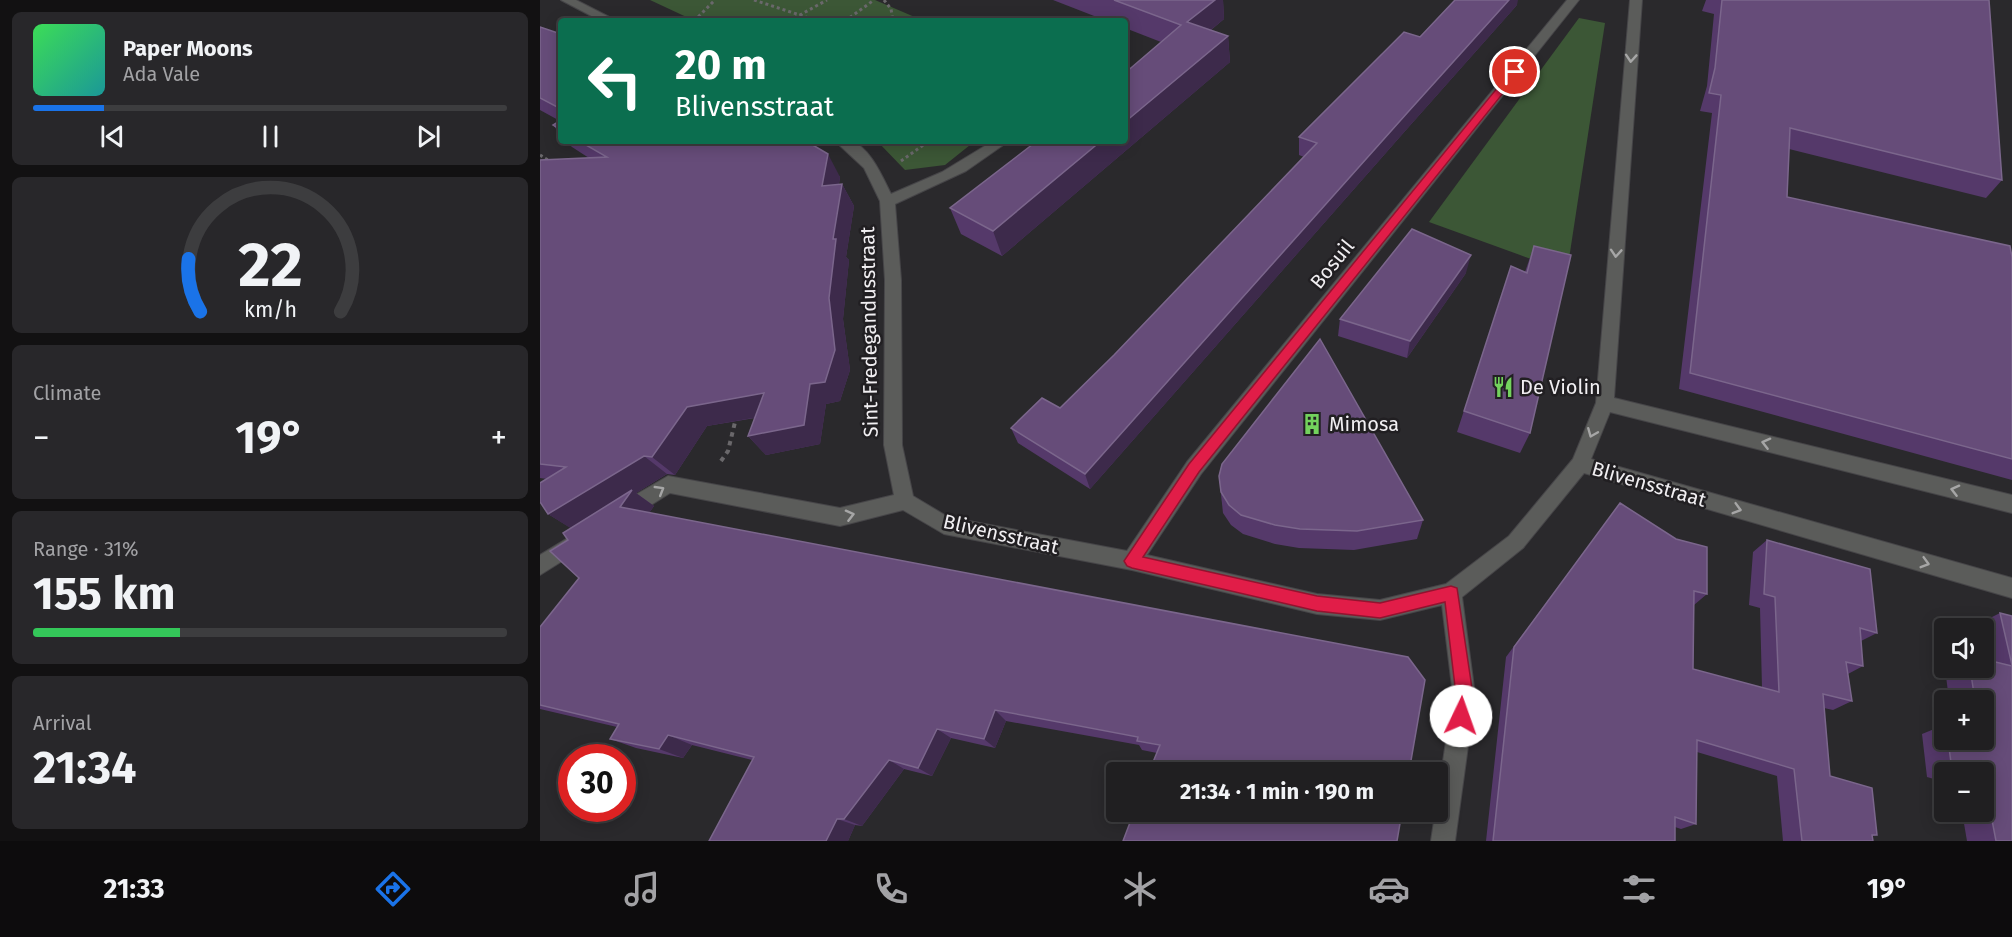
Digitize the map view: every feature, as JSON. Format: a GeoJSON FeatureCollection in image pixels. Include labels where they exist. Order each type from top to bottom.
{"type":"FeatureCollection","features":[{"type":"Feature","properties":{"kind":"street"},"geometry":{"type":"LineString","coordinates":[[567,0],[605,18]]}},
{"type":"Feature","properties":{"kind":"street","name":"Bosuil"},"geometry":{"type":"LineString","coordinates":[[1132,561],[1194,468],[1573,0]]}},
{"type":"Feature","properties":{"kind":"street"},"geometry":{"type":"LineString","coordinates":[[1635,0],[1605,403],[2012,504]]}},
{"type":"Feature","properties":{"kind":"street","name":"Sint-Fredegandusstraat"},"geometry":{"type":"LineString","coordinates":[[846,144],[870,166],[887,201],[893,280],[893,446],[905,501]]}},
{"type":"Feature","properties":{"kind":"street"},"geometry":{"type":"LineString","coordinates":[[887,201],[937,182],[978,159],[998,144]]}},
{"type":"Feature","properties":{"kind":"street","name":"Blivensstraat"},"geometry":{"type":"LineString","coordinates":[[1605,403],[1580,464],[2012,588]]}},
{"type":"Feature","properties":{"kind":"street"},"geometry":{"type":"LineString","coordinates":[[1443,841],[1464,695],[1451,593],[1516,542],[1580,464]]}},
{"type":"Feature","properties":{"kind":"street"},"geometry":{"type":"LineString","coordinates":[[608,522],[668,484],[840,517],[905,501]]}},
{"type":"Feature","properties":{"kind":"street","name":"Blivensstraat"},"geometry":{"type":"LineString","coordinates":[[905,501],[944,525],[1132,561],[1317,604],[1380,610],[1451,593]]}},
{"type":"Feature","properties":{"kind":"street"},"geometry":{"type":"LineString","coordinates":[[540,566],[590,534]]}},
{"type":"Feature","properties":{"kind":"path"},"geometry":{"type":"LineString","coordinates":[[697,18],[715,0]]}},
{"type":"Feature","properties":{"kind":"path"},"geometry":{"type":"LineString","coordinates":[[754,0],[809,18]]}},
{"type":"Feature","properties":{"kind":"path"},"geometry":{"type":"LineString","coordinates":[[794,18],[827,0]]}},
{"type":"Feature","properties":{"kind":"path"},"geometry":{"type":"LineString","coordinates":[[849,18],[874,0]]}},
{"type":"Feature","properties":{"kind":"path"},"geometry":{"type":"LineString","coordinates":[[884,0],[891,9],[892,18]]}},
{"type":"Feature","properties":{"kind":"path"},"geometry":{"type":"LineString","coordinates":[[898,163],[925,144]]}},
{"type":"Feature","properties":{"kind":"path"},"geometry":{"type":"LineString","coordinates":[[540,155],[555,164]]}},
{"type":"Feature","properties":{"kind":"path"},"geometry":{"type":"LineString","coordinates":[[702,490],[728,451],[736,416]]}},
{"type":"Feature","properties":{"kind":"green space"},"geometry":{"type":"Polygon","coordinates":[[[650,0],[875,0],[917,18],[689,18],[650,0]]]}},
{"type":"Feature","properties":{"kind":"green space"},"geometry":{"type":"Polygon","coordinates":[[[1579,18],[1605,23],[1567,272],[1429,222],[1579,18]]]}},
{"type":"Feature","properties":{"kind":"green space"},"geometry":{"type":"Polygon","coordinates":[[[880,144],[971,144],[945,165],[905,170],[880,144]]]}},
{"type":"Feature","properties":{"kind":"building"},"geometry":{"type":"Polygon","coordinates":[[[1114,0],[1215,0],[1187,22],[1228,36],[1128,119],[1128,70],[1181,25],[1114,0]]]}},
{"type":"Feature","properties":{"kind":"building"},"geometry":{"type":"Polygon","coordinates":[[[1455,0],[1509,0],[1085,474],[1011,428],[1042,398],[1060,408],[1114,355],[1317,143],[1299,137],[1404,32],[1420,37],[1455,0]]]}},
{"type":"Feature","properties":{"kind":"building"},"geometry":{"type":"Polygon","coordinates":[[[1722,0],[1989,0],[2002,180],[1790,128],[1787,197],[2010,246],[2012,257],[2012,459],[1690,373],[1721,95],[1709,93],[1715,68],[1722,0]]]}},
{"type":"Feature","properties":{"kind":"building"},"geometry":{"type":"Polygon","coordinates":[[[540,27],[558,33],[558,107],[540,98],[540,27]]]}},
{"type":"Feature","properties":{"kind":"building"},"geometry":{"type":"Polygon","coordinates":[[[584,144],[811,144],[828,154],[822,186],[842,184],[833,239],[836,239],[829,298],[835,350],[825,382],[810,384],[804,425],[748,436],[764,393],[687,407],[652,457],[644,456],[548,514],[540,502],[540,483],[566,467],[540,464],[540,160],[607,157],[584,144]]]}},
{"type":"Feature","properties":{"kind":"building"},"geometry":{"type":"Polygon","coordinates":[[[1033,144],[1097,144],[993,231],[950,208],[1033,144]]]}},
{"type":"Feature","properties":{"kind":"building"},"geometry":{"type":"Polygon","coordinates":[[[1412,229],[1471,255],[1410,341],[1340,319],[1412,229]]]}},
{"type":"Feature","properties":{"kind":"building"},"geometry":{"type":"Polygon","coordinates":[[[1534,246],[1571,255],[1530,433],[1464,411],[1511,266],[1527,273],[1534,246]]]}},
{"type":"Feature","properties":{"kind":"building","name":"Mimosa"},"geometry":{"type":"Polygon","coordinates":[[[1320,339],[1423,520],[1357,531],[1300,529],[1275,525],[1241,515],[1229,505],[1221,492],[1219,476],[1222,464],[1320,339]]]}},
{"type":"Feature","properties":{"kind":"building"},"geometry":{"type":"Polygon","coordinates":[[[632,490],[620,507],[1408,657],[1425,680],[1411,762],[1153,762],[1160,745],[1137,741],[1138,737],[995,710],[984,739],[937,729],[918,768],[889,760],[844,819],[837,819],[826,841],[709,841],[754,757],[668,735],[659,749],[610,739],[619,724],[540,705],[540,627],[579,578],[550,551],[568,540],[563,533],[632,490]]]}},
{"type":"Feature","properties":{"kind":"building"},"geometry":{"type":"Polygon","coordinates":[[[1620,503],[1676,539],[1707,547],[1707,594],[1694,591],[1693,669],[1779,692],[1775,597],[1764,594],[1767,540],[1870,569],[1877,633],[1860,628],[1863,666],[1846,662],[1852,701],[1823,694],[1830,776],[1872,788],[1877,835],[1872,835],[1873,841],[1802,841],[1794,769],[1697,740],[1696,824],[1675,817],[1675,841],[1493,841],[1514,647],[1620,503]]]}},
{"type":"Feature","properties":{"kind":"building"},"geometry":{"type":"Polygon","coordinates":[[[2000,613],[2012,616],[2012,665],[2000,613]]]}},
{"type":"Feature","properties":{"kind":"building"},"geometry":{"type":"Polygon","coordinates":[[[1994,662],[2012,666],[2012,841],[1996,841],[1992,822],[1994,762],[1951,762],[1949,750],[1994,750],[1994,690],[1973,690],[1972,678],[1994,678],[1994,662]]]}},
{"type":"Feature","properties":{"kind":"building"},"geometry":{"type":"Polygon","coordinates":[[[1130,822],[1400,822],[1397,841],[1123,841],[1130,822]]]}},
{"type":"Feature","properties":{"kind":"place","name":"De Violin"},"geometry":{"type":"Point","coordinates":[1503,387]}},
{"type":"Feature","properties":{"kind":"place","name":"Mimosa"},"geometry":{"type":"Point","coordinates":[1312,424]}},
{"type":"Feature","properties":{"kind":"route"},"geometry":{"type":"LineString","coordinates":[[1461,716],[1464,695],[1451,593],[1380,610],[1317,604],[1132,561],[1194,468],[1515,72]]}}]}
